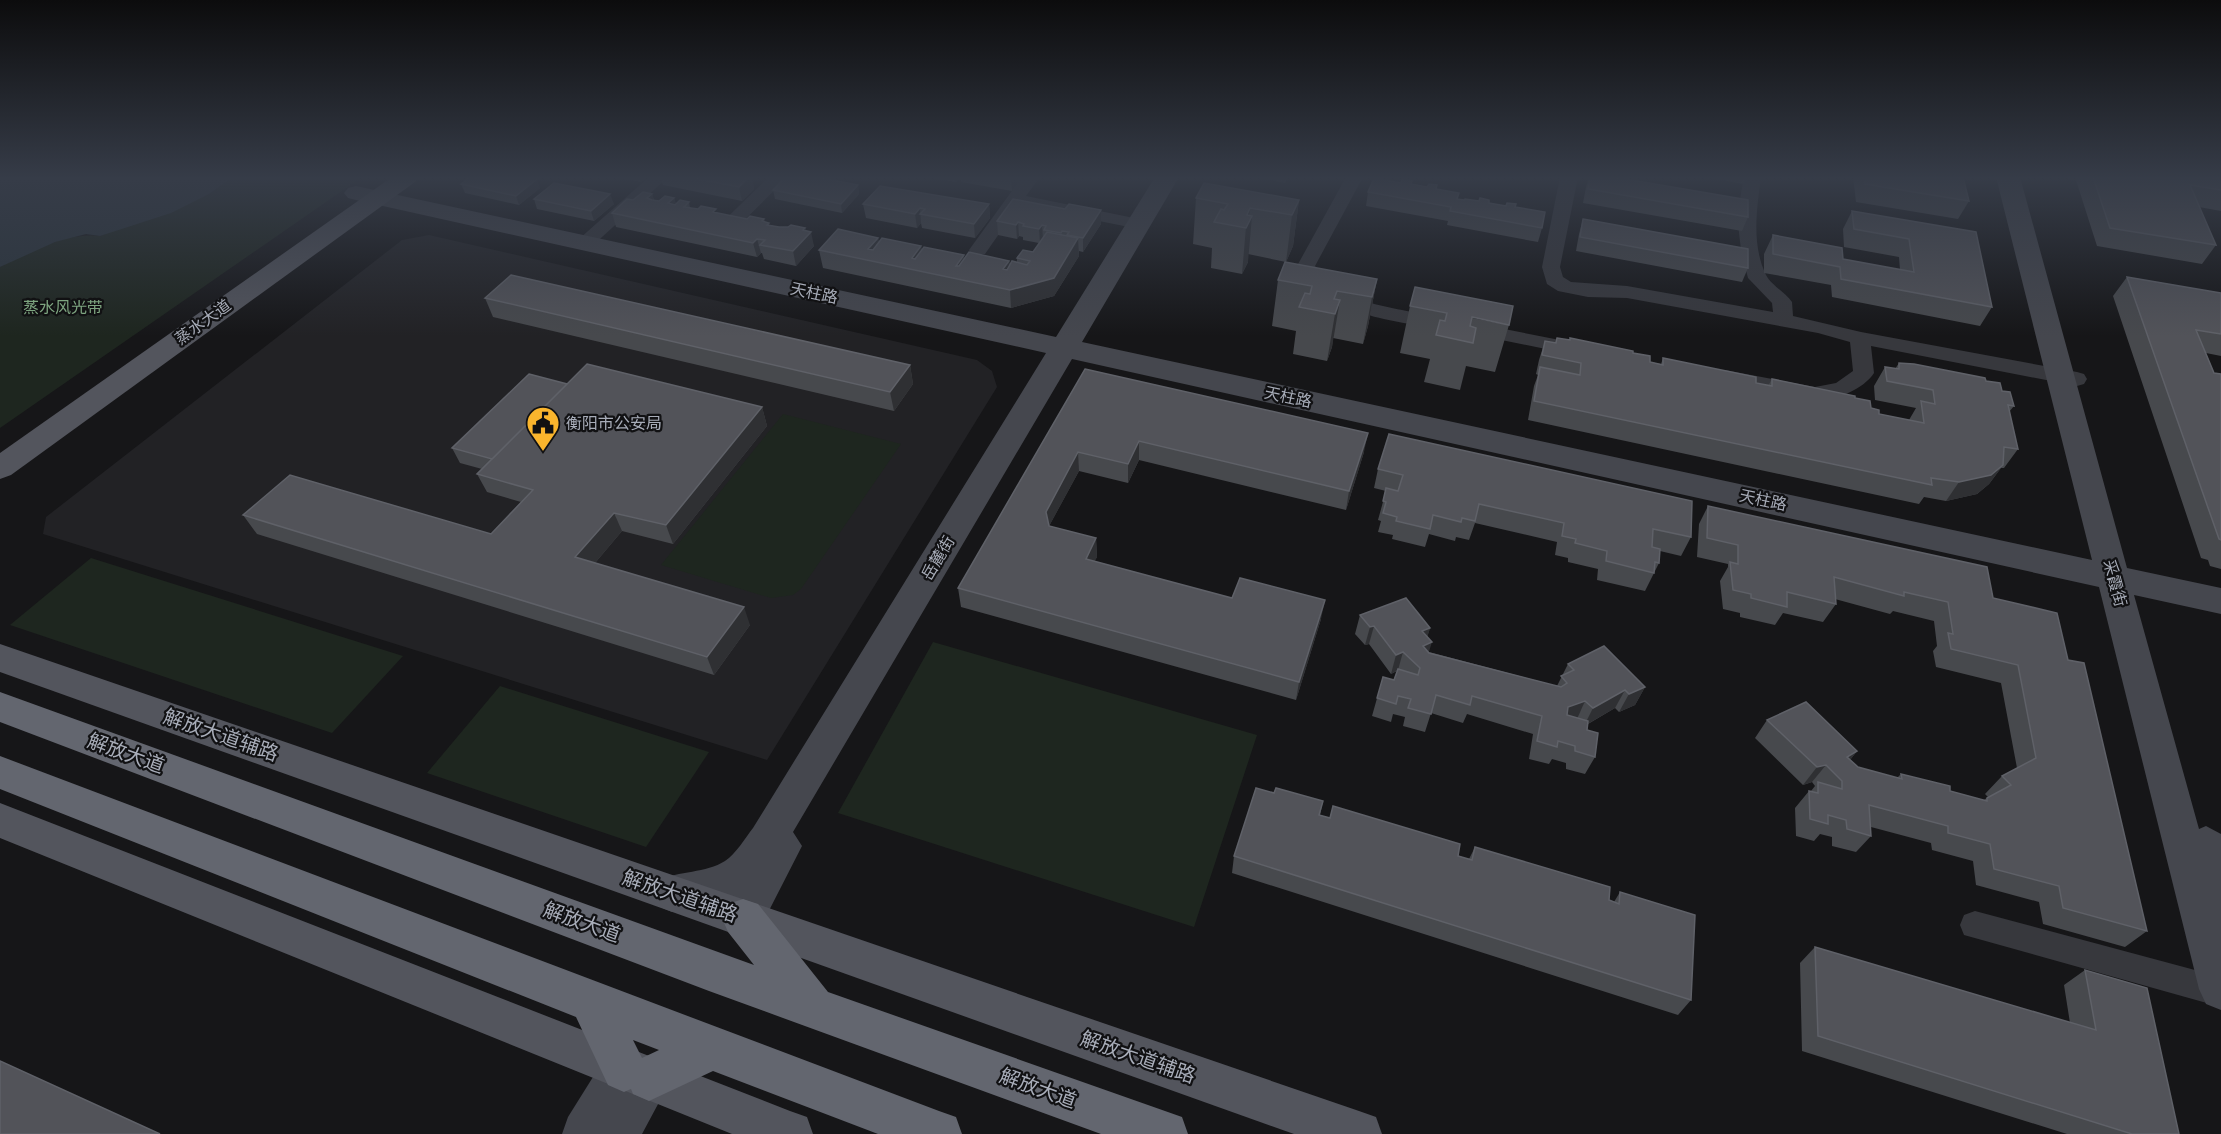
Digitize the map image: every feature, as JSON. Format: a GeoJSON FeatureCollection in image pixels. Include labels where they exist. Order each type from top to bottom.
{"type":"FeatureCollection","features":[{"type":"Feature","properties":{"kind":"highway","name":"解放大道"},"geometry":{"type":"LineString","coordinates":[[0,706],[813,1007],[1165,1134]]}},
{"type":"Feature","properties":{"kind":"highway"},"geometry":{"type":"LineString","coordinates":[[0,772],[591,1002],[939,1134]]}},
{"type":"Feature","properties":{"kind":"highway"},"geometry":{"type":"LineString","coordinates":[[743,918],[813,1007]]}},
{"type":"Feature","properties":{"kind":"highway"},"geometry":{"type":"LineString","coordinates":[[591,1002],[637,1074],[712,1048]]}},
{"type":"Feature","properties":{"kind":"main road","name":"蒸水大道"},"geometry":{"type":"LineString","coordinates":[[0,444],[311,230]]}},
{"type":"Feature","properties":{"kind":"main road","name":"蒸水大道"},"geometry":{"type":"LineString","coordinates":[[0,468],[316,230]]}},
{"type":"Feature","properties":{"kind":"main road","name":"解放大道辅路"},"geometry":{"type":"LineString","coordinates":[[0,658],[1359,1134]]}},
{"type":"Feature","properties":{"kind":"main road"},"geometry":{"type":"LineString","coordinates":[[0,820],[790,1134]]}},
{"type":"Feature","properties":{"kind":"street","name":"天柱路"},"geometry":{"type":"LineString","coordinates":[[533,230],[2221,601]]}},
{"type":"Feature","properties":{"kind":"street"},"geometry":{"type":"LineString","coordinates":[[585,243],[600,230]]}},
{"type":"Feature","properties":{"kind":"street"},"geometry":{"type":"LineString","coordinates":[[712,242],[724,230]]}},
{"type":"Feature","properties":{"kind":"street"},"geometry":{"type":"LineString","coordinates":[[978,250],[993,230]]}},
{"type":"Feature","properties":{"kind":"street","name":"岳麓街"},"geometry":{"type":"LineString","coordinates":[[743,918],[1070,349],[1136,230]]}},
{"type":"Feature","properties":{"kind":"street","name":"岳麓街"},"geometry":{"type":"LineString","coordinates":[[672,893],[713,886],[741,873],[767,841],[1145,230]]}},
{"type":"Feature","properties":{"kind":"street"},"geometry":{"type":"LineString","coordinates":[[1324,230],[1314,246],[1306,266],[1313,280],[1340,297],[1366,309],[1594,352]]}},
{"type":"Feature","properties":{"kind":"street"},"geometry":{"type":"LineString","coordinates":[[1558,230],[1551,267],[1554,280],[1565,287],[1588,291],[1627,292],[1820,327],[1860,338],[2068,377]]}},
{"type":"Feature","properties":{"kind":"street"},"geometry":{"type":"LineString","coordinates":[[1748,230],[1757,278],[1782,302],[1783,320]]}},
{"type":"Feature","properties":{"kind":"street","name":"采霞街"},"geometry":{"type":"LineString","coordinates":[[2024,230],[2068,377],[2123,579],[2221,990]]}},
{"type":"Feature","properties":{"kind":"street","name":"采霞街"},"geometry":{"type":"LineString","coordinates":[[2034,230],[2068,377]]}},
{"type":"Feature","properties":{"kind":"street"},"geometry":{"type":"LineString","coordinates":[[1709,374],[1815,394],[1843,388],[1864,373],[1860,338]]}},
{"type":"Feature","properties":{"kind":"street","name":"采霞街"},"geometry":{"type":"LineString","coordinates":[[2123,579],[2221,897]]}},
{"type":"Feature","properties":{"kind":"street"},"geometry":{"type":"LineString","coordinates":[[1975,925],[2221,990]]}},
{"type":"Feature","properties":{"kind":"street"},"geometry":{"type":"LineString","coordinates":[[585,1134],[637,1074]]}},
{"type":"Feature","properties":{"kind":"street"},"geometry":{"type":"LineString","coordinates":[[616,1134],[637,1074]]}},
{"type":"Feature","properties":{"kind":"shaded area"},"geometry":{"type":"Polygon","coordinates":[[[0,230],[119,230],[100,236],[86,234],[55,242],[0,267],[0,230]]]}},
{"type":"Feature","properties":{"kind":"shaded area","name":"衡阳市公安局"},"geometry":{"type":"Polygon","coordinates":[[[429,235],[977,360],[992,371],[997,387],[767,760],[43,534],[46,517],[402,240],[429,235]]]}},
{"type":"Feature","properties":{"kind":"green space","name":"蒸水风光带"},"geometry":{"type":"Polygon","coordinates":[[[116,230],[286,230],[0,428],[0,267],[48,244],[74,237],[100,236],[116,230]]]}},
{"type":"Feature","properties":{"kind":"green space"},"geometry":{"type":"Polygon","coordinates":[[[783,414],[901,444],[801,589],[793,595],[771,598],[661,565],[783,414]]]}},
{"type":"Feature","properties":{"kind":"green space"},"geometry":{"type":"Polygon","coordinates":[[[91,558],[403,656],[332,733],[10,625],[91,558]]]}},
{"type":"Feature","properties":{"kind":"green space"},"geometry":{"type":"Polygon","coordinates":[[[933,642],[1257,735],[1194,927],[838,813],[933,642]]]}},
{"type":"Feature","properties":{"kind":"green space"},"geometry":{"type":"Polygon","coordinates":[[[500,686],[709,752],[646,847],[427,773],[500,686]]]}},
{"type":"Feature","properties":{"kind":"building"},"geometry":{"type":"Polygon","coordinates":[[[692,230],[803,230],[811,232],[793,251],[760,245],[765,240],[757,239],[753,243],[692,230]]]}},
{"type":"Feature","properties":{"kind":"building"},"geometry":{"type":"Polygon","coordinates":[[[837,230],[842,230],[878,238],[868,249],[873,250],[882,238],[921,246],[912,258],[915,259],[924,247],[964,255],[956,266],[959,266],[969,252],[1009,261],[1003,269],[1007,270],[1012,261],[1027,265],[1030,261],[1017,258],[1023,250],[1033,252],[1047,232],[1078,238],[1054,278],[1010,290],[819,250],[837,230]]]}},
{"type":"Feature","properties":{"kind":"building"},"geometry":{"type":"Polygon","coordinates":[[[1044,230],[1088,230],[1083,238],[1067,235],[1069,232],[1044,230]]]}},
{"type":"Feature","properties":{"kind":"building"},"geometry":{"type":"Polygon","coordinates":[[[1581,230],[1643,230],[1748,249],[1748,268],[1580,237],[1581,230]]]}},
{"type":"Feature","properties":{"kind":"building"},"geometry":{"type":"Polygon","coordinates":[[[1859,230],[1964,230],[1976,232],[1992,307],[1841,279],[1840,267],[1773,254],[1773,235],[1842,248],[1843,259],[1914,272],[1909,239],[1859,230]]]}},
{"type":"Feature","properties":{"kind":"building"},"geometry":{"type":"Polygon","coordinates":[[[2122,230],[2209,230],[2216,245],[2122,230]]]}},
{"type":"Feature","properties":{"kind":"building"},"geometry":{"type":"Polygon","coordinates":[[[1285,262],[1377,279],[1372,297],[1337,291],[1334,299],[1340,300],[1335,314],[1299,307],[1305,293],[1310,294],[1312,286],[1278,280],[1285,262]]]}},
{"type":"Feature","properties":{"kind":"building"},"geometry":{"type":"Polygon","coordinates":[[[511,275],[910,365],[890,392],[485,298],[511,275]]]}},
{"type":"Feature","properties":{"kind":"building"},"geometry":{"type":"Polygon","coordinates":[[[2127,277],[2221,293],[2221,334],[2196,330],[2214,373],[2221,374],[2221,540],[2219,539],[2127,277]]]}},
{"type":"Feature","properties":{"kind":"building"},"geometry":{"type":"Polygon","coordinates":[[[1415,287],[1513,306],[1509,325],[1472,317],[1470,326],[1476,328],[1473,343],[1436,335],[1440,320],[1445,321],[1447,313],[1410,306],[1415,287]]]}},
{"type":"Feature","properties":{"kind":"building"},"geometry":{"type":"Polygon","coordinates":[[[1557,338],[1570,340],[1570,338],[1633,351],[1633,353],[1650,356],[1650,362],[1663,365],[1663,358],[1756,377],[1756,383],[1772,386],[1772,379],[1855,396],[1855,398],[1870,401],[1871,408],[1879,410],[1879,414],[1924,423],[1921,401],[1935,404],[1933,390],[1887,381],[1885,367],[1899,369],[1899,363],[1914,364],[1985,378],[1986,381],[2000,383],[2002,391],[2010,392],[2014,406],[2008,405],[2018,449],[2004,447],[2003,465],[1991,475],[1959,482],[1931,478],[1932,485],[1534,401],[1540,367],[1580,375],[1581,363],[1542,355],[1545,341],[1556,343],[1557,338]]]}},
{"type":"Feature","properties":{"kind":"building"},"geometry":{"type":"Polygon","coordinates":[[[587,364],[762,407],[666,525],[614,513],[575,557],[744,607],[707,657],[243,515],[290,475],[491,534],[533,490],[477,474],[587,364]]]}},
{"type":"Feature","properties":{"kind":"building"},"geometry":{"type":"Polygon","coordinates":[[[1085,369],[1368,433],[1349,491],[1139,441],[1128,464],[1078,452],[1046,512],[1049,526],[1096,538],[1086,559],[1232,598],[1240,578],[1325,600],[1299,682],[958,588],[1085,369]]]}},
{"type":"Feature","properties":{"kind":"building"},"geometry":{"type":"Polygon","coordinates":[[[529,374],[567,384],[492,459],[452,448],[529,374]]]}},
{"type":"Feature","properties":{"kind":"building"},"geometry":{"type":"Polygon","coordinates":[[[1389,434],[1692,501],[1691,537],[1653,529],[1652,547],[1660,549],[1659,563],[1655,562],[1654,573],[1606,561],[1607,551],[1575,543],[1576,539],[1562,536],[1564,523],[1479,504],[1475,521],[1462,518],[1461,522],[1433,515],[1430,529],[1396,521],[1397,517],[1383,513],[1386,502],[1383,501],[1386,488],[1398,491],[1403,475],[1378,469],[1389,434]]]}},
{"type":"Feature","properties":{"kind":"building"},"geometry":{"type":"Polygon","coordinates":[[[1708,506],[1987,567],[1993,598],[2057,613],[2068,660],[2084,663],[2147,931],[2063,908],[2059,886],[1994,869],[1990,844],[1948,833],[1948,826],[1869,805],[1871,836],[1847,829],[1846,820],[1828,815],[1828,824],[1810,819],[1809,791],[1818,793],[1818,782],[1842,789],[1842,781],[1826,765],[1817,767],[1767,720],[1806,702],[1857,751],[1847,757],[1858,767],[1902,779],[1901,774],[1950,786],[1950,791],[1987,801],[1987,798],[2011,785],[2002,776],[2036,758],[2018,665],[1951,649],[1948,633],[1953,634],[1948,602],[1904,592],[1904,596],[1834,577],[1836,604],[1787,592],[1787,607],[1751,598],[1751,594],[1733,590],[1730,562],[1738,564],[1738,545],[1707,538],[1708,506]]]}},
{"type":"Feature","properties":{"kind":"building"},"geometry":{"type":"Polygon","coordinates":[[[1406,598],[1430,628],[1422,631],[1432,642],[1423,646],[1429,653],[1561,687],[1567,683],[1561,676],[1574,670],[1568,664],[1604,646],[1645,687],[1629,694],[1625,690],[1593,708],[1585,701],[1568,707],[1567,715],[1588,721],[1587,730],[1598,733],[1595,757],[1575,751],[1575,746],[1558,741],[1557,747],[1537,741],[1542,716],[1472,696],[1470,705],[1436,695],[1431,714],[1408,708],[1411,699],[1398,696],[1396,704],[1377,698],[1383,677],[1394,680],[1398,669],[1418,675],[1420,668],[1403,652],[1396,655],[1374,626],[1370,627],[1360,615],[1406,598]]]}},
{"type":"Feature","properties":{"kind":"building"},"geometry":{"type":"Polygon","coordinates":[[[1256,788],[1274,793],[1276,788],[1323,801],[1319,815],[1330,818],[1333,806],[1460,844],[1458,856],[1472,860],[1475,847],[1610,887],[1609,900],[1619,904],[1620,892],[1695,915],[1691,1000],[1234,856],[1256,788]]]}},
{"type":"Feature","properties":{"kind":"building"},"geometry":{"type":"Polygon","coordinates":[[[1815,947],[2096,1030],[2085,970],[2147,988],[2179,1134],[2132,1134],[1818,1036],[1815,947]]]}},
{"type":"Feature","properties":{"kind":"building"},"geometry":{"type":"Polygon","coordinates":[[[0,1061],[160,1134],[0,1134],[0,1061]]]}},
{"type":"Feature","properties":{"kind":"place","name":"衡阳市公安局"},"geometry":{"type":"Point","coordinates":[543,452]}}]}
